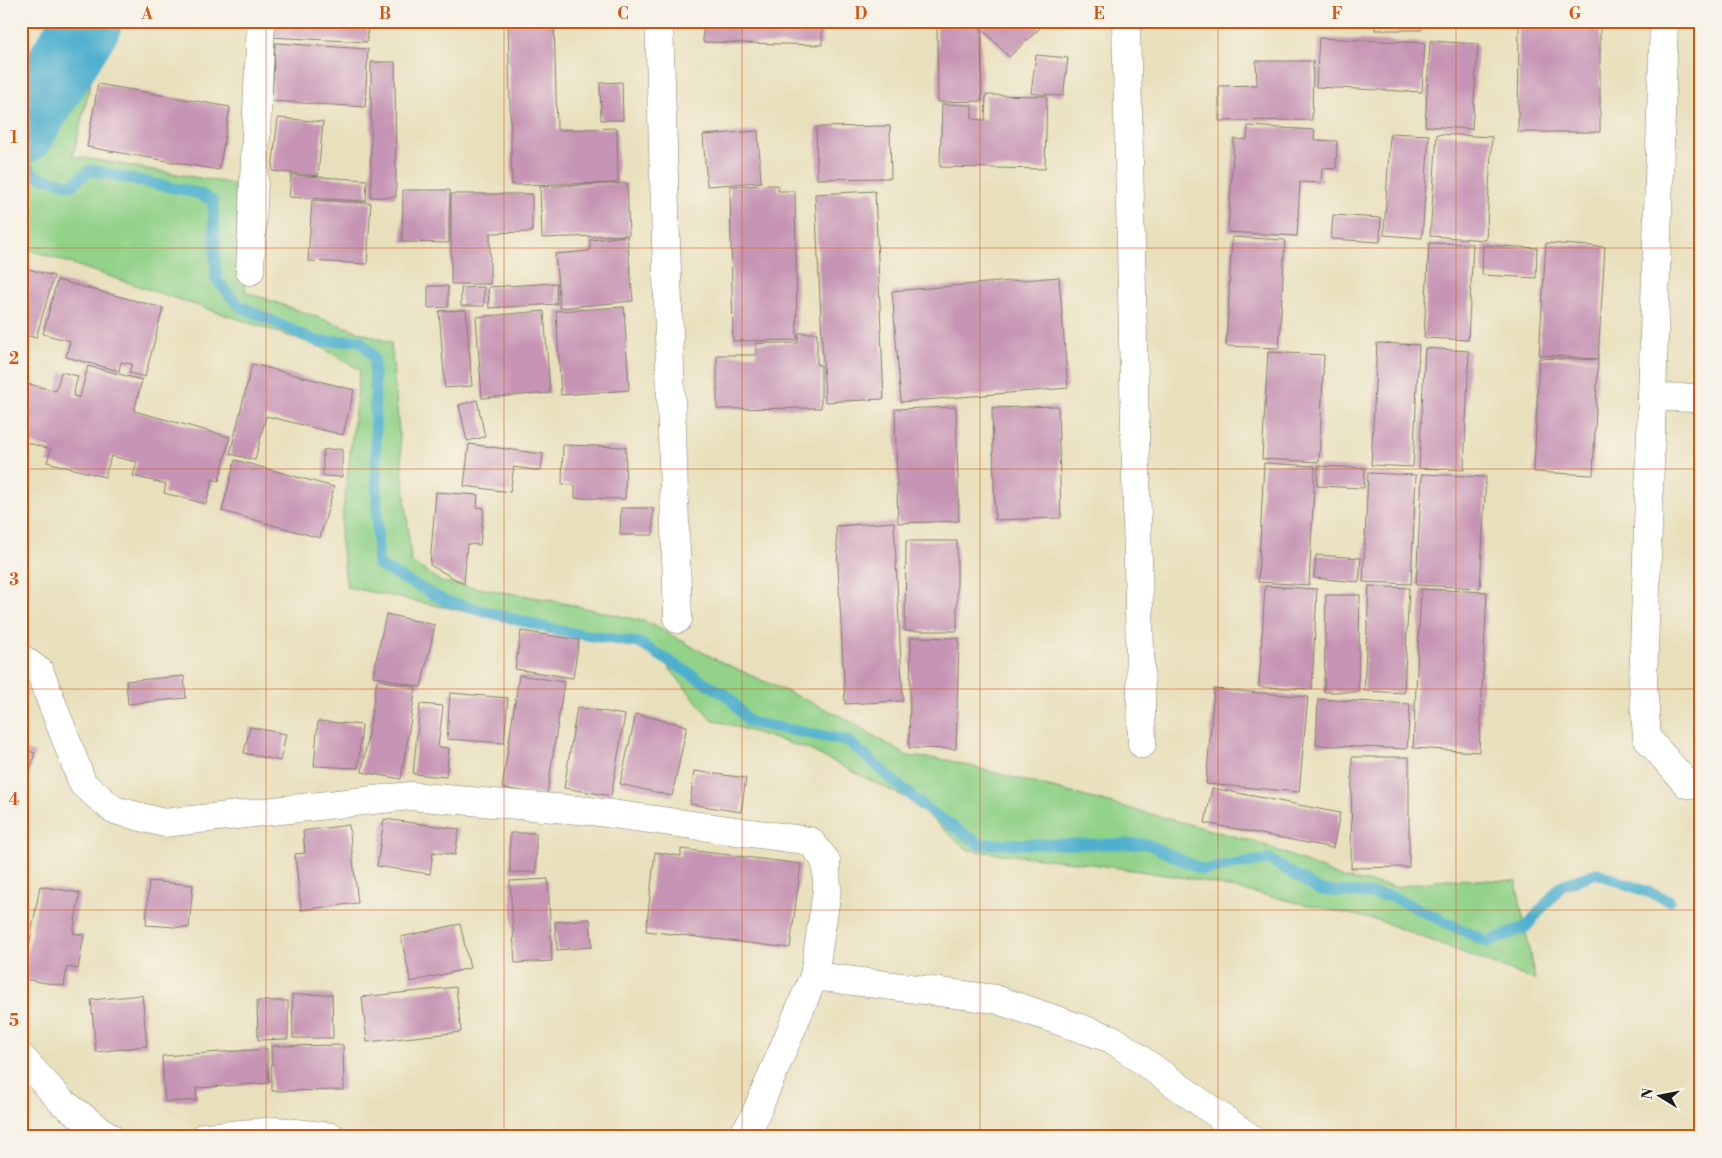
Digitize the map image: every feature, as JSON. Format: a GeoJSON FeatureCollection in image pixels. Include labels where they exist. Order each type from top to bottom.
{"type":"FeatureCollection","features":[{"type":"Feature","properties":{"kind":"street"},"geometry":{"type":"LineString","coordinates":[[250,271],[261,21]]}},
{"type":"Feature","properties":{"kind":"street"},"geometry":{"type":"LineString","coordinates":[[659,21],[678,620]]}},
{"type":"Feature","properties":{"kind":"street"},"geometry":{"type":"LineString","coordinates":[[1126,21],[1142,744]]}},
{"type":"Feature","properties":{"kind":"street"},"geometry":{"type":"LineString","coordinates":[[1664,21],[1643,683],[1647,738],[1687,784],[1701,785]]}},
{"type":"Feature","properties":{"kind":"street"},"geometry":{"type":"LineString","coordinates":[[1652,397],[1701,398]]}},
{"type":"Feature","properties":{"kind":"street"},"geometry":{"type":"LineString","coordinates":[[21,658],[40,672],[83,784],[114,810],[164,823],[410,796],[590,811],[810,841],[826,861],[827,890],[814,976],[753,1120],[741,1137]]}},
{"type":"Feature","properties":{"kind":"street"},"geometry":{"type":"LineString","coordinates":[[814,976],[995,998],[1112,1038],[1203,1106],[1249,1137]]}},
{"type":"Feature","properties":{"kind":"street"},"geometry":{"type":"LineString","coordinates":[[21,1057],[62,1102],[110,1137]]}},
{"type":"Feature","properties":{"kind":"street"},"geometry":{"type":"LineString","coordinates":[[204,1137],[277,1131],[332,1137]]}},
{"type":"Feature","properties":{"kind":"green space"},"geometry":{"type":"Polygon","coordinates":[[[50,21],[125,21],[92,77],[73,156],[234,184],[246,292],[391,343],[411,561],[441,582],[545,599],[647,622],[717,660],[841,716],[907,756],[947,760],[1260,843],[1343,878],[1397,887],[1447,879],[1516,881],[1535,980],[1380,921],[1192,879],[1092,864],[968,850],[910,800],[808,749],[711,719],[655,651],[347,587],[340,537],[360,370],[319,346],[21,247],[21,75],[50,21]]]}},
{"type":"Feature","properties":{"kind":"building"},"geometry":{"type":"Polygon","coordinates":[[[270,21],[368,21],[367,42],[269,37],[270,21]]]}},
{"type":"Feature","properties":{"kind":"building"},"geometry":{"type":"Polygon","coordinates":[[[508,21],[554,21],[557,130],[617,128],[618,183],[512,185],[508,21]]]}},
{"type":"Feature","properties":{"kind":"building"},"geometry":{"type":"Polygon","coordinates":[[[703,21],[822,21],[822,45],[703,42],[703,21]]]}},
{"type":"Feature","properties":{"kind":"building"},"geometry":{"type":"Polygon","coordinates":[[[937,21],[981,21],[982,101],[938,102],[937,21]]]}},
{"type":"Feature","properties":{"kind":"building"},"geometry":{"type":"Polygon","coordinates":[[[989,21],[1034,21],[1040,28],[1009,57],[981,28],[989,21]]]}},
{"type":"Feature","properties":{"kind":"building"},"geometry":{"type":"Polygon","coordinates":[[[1375,21],[1421,21],[1421,30],[1375,30],[1375,21]]]}},
{"type":"Feature","properties":{"kind":"building"},"geometry":{"type":"Polygon","coordinates":[[[1519,21],[1600,21],[1600,132],[1518,132],[1519,21]]]}},
{"type":"Feature","properties":{"kind":"building"},"geometry":{"type":"Polygon","coordinates":[[[1319,38],[1425,43],[1422,92],[1316,87],[1319,38]]]}},
{"type":"Feature","properties":{"kind":"building"},"geometry":{"type":"Polygon","coordinates":[[[1430,41],[1478,44],[1472,129],[1425,126],[1430,41]]]}},
{"type":"Feature","properties":{"kind":"building"},"geometry":{"type":"Polygon","coordinates":[[[275,43],[368,49],[365,107],[272,101],[275,43]]]}},
{"type":"Feature","properties":{"kind":"building"},"geometry":{"type":"Polygon","coordinates":[[[1036,55],[1068,58],[1063,96],[1031,93],[1036,55]]]}},
{"type":"Feature","properties":{"kind":"building"},"geometry":{"type":"Polygon","coordinates":[[[1256,61],[1313,61],[1312,120],[1219,121],[1219,86],[1257,85],[1256,61]]]}},
{"type":"Feature","properties":{"kind":"building"},"geometry":{"type":"Polygon","coordinates":[[[371,62],[395,62],[396,197],[371,197],[371,62]]]}},
{"type":"Feature","properties":{"kind":"building"},"geometry":{"type":"Polygon","coordinates":[[[622,82],[623,120],[601,120],[600,83],[622,82]]]}},
{"type":"Feature","properties":{"kind":"building"},"geometry":{"type":"Polygon","coordinates":[[[98,84],[230,107],[219,170],[87,147],[98,84]]]}},
{"type":"Feature","properties":{"kind":"building"},"geometry":{"type":"Polygon","coordinates":[[[986,95],[1047,96],[1045,169],[940,167],[942,104],[972,105],[972,119],[985,120],[986,95]]]}},
{"type":"Feature","properties":{"kind":"building"},"geometry":{"type":"Polygon","coordinates":[[[278,118],[323,122],[318,176],[272,171],[278,118]]]}},
{"type":"Feature","properties":{"kind":"building"},"geometry":{"type":"Polygon","coordinates":[[[890,126],[891,178],[817,179],[816,127],[890,126]]]}},
{"type":"Feature","properties":{"kind":"building"},"geometry":{"type":"Polygon","coordinates":[[[1248,126],[1315,130],[1314,140],[1337,141],[1336,169],[1322,168],[1321,183],[1300,182],[1297,236],[1228,232],[1234,139],[1247,140],[1248,126]]]}},
{"type":"Feature","properties":{"kind":"building"},"geometry":{"type":"Polygon","coordinates":[[[758,131],[761,182],[707,186],[703,135],[758,131]]]}},
{"type":"Feature","properties":{"kind":"building"},"geometry":{"type":"Polygon","coordinates":[[[1390,133],[1429,135],[1422,238],[1384,235],[1390,133]]]}},
{"type":"Feature","properties":{"kind":"building"},"geometry":{"type":"Polygon","coordinates":[[[1437,134],[1492,137],[1486,240],[1430,236],[1437,134]]]}},
{"type":"Feature","properties":{"kind":"building"},"geometry":{"type":"Polygon","coordinates":[[[291,175],[367,180],[366,201],[289,197],[291,175]]]}},
{"type":"Feature","properties":{"kind":"building"},"geometry":{"type":"Polygon","coordinates":[[[627,183],[629,235],[542,238],[540,187],[627,183]]]}},
{"type":"Feature","properties":{"kind":"building"},"geometry":{"type":"Polygon","coordinates":[[[778,185],[778,191],[795,191],[797,340],[733,341],[730,186],[778,185]]]}},
{"type":"Feature","properties":{"kind":"building"},"geometry":{"type":"Polygon","coordinates":[[[403,190],[450,190],[449,243],[402,242],[403,190]]]}},
{"type":"Feature","properties":{"kind":"building"},"geometry":{"type":"Polygon","coordinates":[[[875,191],[884,399],[825,402],[815,194],[875,191]]]}},
{"type":"Feature","properties":{"kind":"building"},"geometry":{"type":"Polygon","coordinates":[[[451,194],[532,194],[532,232],[490,233],[490,284],[451,284],[451,194]]]}},
{"type":"Feature","properties":{"kind":"building"},"geometry":{"type":"Polygon","coordinates":[[[312,200],[371,203],[367,264],[308,261],[312,200]]]}},
{"type":"Feature","properties":{"kind":"building"},"geometry":{"type":"Polygon","coordinates":[[[1333,215],[1381,218],[1380,242],[1331,239],[1333,215]]]}},
{"type":"Feature","properties":{"kind":"building"},"geometry":{"type":"Polygon","coordinates":[[[627,236],[633,301],[560,308],[555,254],[590,251],[590,240],[627,236]]]}},
{"type":"Feature","properties":{"kind":"building"},"geometry":{"type":"Polygon","coordinates":[[[1232,237],[1285,240],[1279,348],[1226,346],[1232,237]]]}},
{"type":"Feature","properties":{"kind":"building"},"geometry":{"type":"Polygon","coordinates":[[[1429,243],[1473,244],[1468,340],[1424,338],[1429,243]]]}},
{"type":"Feature","properties":{"kind":"building"},"geometry":{"type":"Polygon","coordinates":[[[1546,243],[1605,247],[1598,359],[1539,355],[1546,243]]]}},
{"type":"Feature","properties":{"kind":"building"},"geometry":{"type":"Polygon","coordinates":[[[1483,245],[1537,248],[1536,278],[1482,275],[1483,245]]]}},
{"type":"Feature","properties":{"kind":"building"},"geometry":{"type":"Polygon","coordinates":[[[21,267],[54,276],[36,338],[21,334],[21,267]]]}},
{"type":"Feature","properties":{"kind":"building"},"geometry":{"type":"Polygon","coordinates":[[[1059,277],[1068,388],[901,402],[892,291],[1059,277]]]}},
{"type":"Feature","properties":{"kind":"building"},"geometry":{"type":"Polygon","coordinates":[[[57,280],[163,308],[145,377],[129,373],[132,364],[121,362],[119,371],[66,357],[70,341],[43,334],[57,280]]]}},
{"type":"Feature","properties":{"kind":"building"},"geometry":{"type":"Polygon","coordinates":[[[556,283],[557,304],[489,308],[488,287],[556,283]]]}},
{"type":"Feature","properties":{"kind":"building"},"geometry":{"type":"Polygon","coordinates":[[[428,286],[448,286],[448,307],[428,308],[428,286]]]}},
{"type":"Feature","properties":{"kind":"building"},"geometry":{"type":"Polygon","coordinates":[[[484,287],[484,306],[461,306],[461,288],[484,287]]]}},
{"type":"Feature","properties":{"kind":"building"},"geometry":{"type":"Polygon","coordinates":[[[624,307],[629,390],[561,395],[556,311],[624,307]]]}},
{"type":"Feature","properties":{"kind":"building"},"geometry":{"type":"Polygon","coordinates":[[[466,310],[472,386],[445,388],[439,311],[466,310]]]}},
{"type":"Feature","properties":{"kind":"building"},"geometry":{"type":"Polygon","coordinates":[[[544,311],[550,393],[482,398],[476,317],[544,311]]]}},
{"type":"Feature","properties":{"kind":"building"},"geometry":{"type":"Polygon","coordinates":[[[799,333],[817,333],[817,365],[821,365],[821,408],[717,409],[717,355],[756,355],[756,343],[798,343],[799,333]]]}},
{"type":"Feature","properties":{"kind":"building"},"geometry":{"type":"Polygon","coordinates":[[[1377,343],[1419,345],[1413,467],[1371,465],[1377,343]]]}},
{"type":"Feature","properties":{"kind":"building"},"geometry":{"type":"Polygon","coordinates":[[[1425,348],[1469,351],[1464,470],[1419,468],[1425,348]]]}},
{"type":"Feature","properties":{"kind":"building"},"geometry":{"type":"Polygon","coordinates":[[[1268,352],[1324,355],[1319,462],[1262,459],[1268,352]]]}},
{"type":"Feature","properties":{"kind":"building"},"geometry":{"type":"Polygon","coordinates":[[[1539,358],[1598,360],[1593,475],[1534,472],[1539,358]]]}},
{"type":"Feature","properties":{"kind":"building"},"geometry":{"type":"Polygon","coordinates":[[[252,364],[354,390],[343,435],[266,416],[255,460],[230,454],[252,364]]]}},
{"type":"Feature","properties":{"kind":"building"},"geometry":{"type":"Polygon","coordinates":[[[88,366],[142,380],[134,411],[230,437],[219,481],[213,479],[206,504],[164,493],[166,484],[133,476],[137,462],[111,456],[105,477],[47,462],[51,449],[21,441],[21,382],[56,391],[61,372],[78,376],[73,396],[80,397],[88,366]]]}},
{"type":"Feature","properties":{"kind":"building"},"geometry":{"type":"Polygon","coordinates":[[[477,400],[485,437],[467,441],[459,405],[477,400]]]}},
{"type":"Feature","properties":{"kind":"building"},"geometry":{"type":"Polygon","coordinates":[[[1058,406],[1061,518],[995,520],[992,408],[1058,406]]]}},
{"type":"Feature","properties":{"kind":"building"},"geometry":{"type":"Polygon","coordinates":[[[956,407],[959,521],[898,523],[895,409],[956,407]]]}},
{"type":"Feature","properties":{"kind":"building"},"geometry":{"type":"Polygon","coordinates":[[[469,444],[543,454],[541,471],[514,467],[510,492],[464,486],[469,444]]]}},
{"type":"Feature","properties":{"kind":"building"},"geometry":{"type":"Polygon","coordinates":[[[563,445],[626,447],[625,499],[575,498],[575,485],[562,484],[563,445]]]}},
{"type":"Feature","properties":{"kind":"building"},"geometry":{"type":"Polygon","coordinates":[[[342,449],[342,477],[323,476],[323,450],[342,449]]]}},
{"type":"Feature","properties":{"kind":"building"},"geometry":{"type":"Polygon","coordinates":[[[235,460],[334,487],[320,538],[222,511],[235,460]]]}},
{"type":"Feature","properties":{"kind":"building"},"geometry":{"type":"Polygon","coordinates":[[[1264,463],[1315,466],[1309,585],[1258,582],[1264,463]]]}},
{"type":"Feature","properties":{"kind":"building"},"geometry":{"type":"Polygon","coordinates":[[[1318,466],[1365,468],[1364,488],[1317,486],[1318,466]]]}},
{"type":"Feature","properties":{"kind":"building"},"geometry":{"type":"Polygon","coordinates":[[[1368,473],[1416,475],[1411,584],[1363,582],[1368,473]]]}},
{"type":"Feature","properties":{"kind":"building"},"geometry":{"type":"Polygon","coordinates":[[[1422,474],[1486,477],[1480,588],[1416,585],[1422,474]]]}},
{"type":"Feature","properties":{"kind":"building"},"geometry":{"type":"Polygon","coordinates":[[[436,492],[478,495],[477,507],[484,508],[480,545],[467,544],[464,584],[430,565],[436,492]]]}},
{"type":"Feature","properties":{"kind":"building"},"geometry":{"type":"Polygon","coordinates":[[[621,508],[653,508],[653,535],[620,535],[621,508]]]}},
{"type":"Feature","properties":{"kind":"building"},"geometry":{"type":"Polygon","coordinates":[[[894,522],[903,701],[845,704],[836,526],[894,522]]]}},
{"type":"Feature","properties":{"kind":"building"},"geometry":{"type":"Polygon","coordinates":[[[906,541],[957,541],[957,631],[905,631],[906,541]]]}},
{"type":"Feature","properties":{"kind":"building"},"geometry":{"type":"Polygon","coordinates":[[[1316,555],[1361,558],[1359,582],[1314,578],[1316,555]]]}},
{"type":"Feature","properties":{"kind":"building"},"geometry":{"type":"Polygon","coordinates":[[[1265,586],[1317,589],[1312,689],[1259,687],[1265,586]]]}},
{"type":"Feature","properties":{"kind":"building"},"geometry":{"type":"Polygon","coordinates":[[[1369,586],[1409,588],[1404,693],[1364,691],[1369,586]]]}},
{"type":"Feature","properties":{"kind":"building"},"geometry":{"type":"Polygon","coordinates":[[[1421,589],[1487,592],[1479,752],[1413,748],[1421,589]]]}},
{"type":"Feature","properties":{"kind":"building"},"geometry":{"type":"Polygon","coordinates":[[[1326,595],[1360,595],[1358,692],[1324,692],[1326,595]]]}},
{"type":"Feature","properties":{"kind":"building"},"geometry":{"type":"Polygon","coordinates":[[[386,614],[435,625],[421,687],[373,676],[386,614]]]}},
{"type":"Feature","properties":{"kind":"building"},"geometry":{"type":"Polygon","coordinates":[[[521,631],[579,640],[573,678],[515,669],[521,631]]]}},
{"type":"Feature","properties":{"kind":"building"},"geometry":{"type":"Polygon","coordinates":[[[911,637],[959,638],[956,749],[909,748],[911,637]]]}},
{"type":"Feature","properties":{"kind":"building"},"geometry":{"type":"Polygon","coordinates":[[[519,675],[564,682],[547,795],[502,788],[519,675]]]}},
{"type":"Feature","properties":{"kind":"building"},"geometry":{"type":"Polygon","coordinates":[[[184,676],[186,698],[128,704],[126,681],[184,676]]]}},
{"type":"Feature","properties":{"kind":"building"},"geometry":{"type":"Polygon","coordinates":[[[377,680],[416,687],[401,779],[362,772],[377,680]]]}},
{"type":"Feature","properties":{"kind":"building"},"geometry":{"type":"Polygon","coordinates":[[[1214,689],[1308,697],[1299,792],[1206,784],[1214,689]]]}},
{"type":"Feature","properties":{"kind":"building"},"geometry":{"type":"Polygon","coordinates":[[[450,693],[508,698],[504,743],[447,739],[450,693]]]}},
{"type":"Feature","properties":{"kind":"building"},"geometry":{"type":"Polygon","coordinates":[[[1318,699],[1410,704],[1407,749],[1316,745],[1318,699]]]}},
{"type":"Feature","properties":{"kind":"building"},"geometry":{"type":"Polygon","coordinates":[[[420,704],[443,706],[438,747],[449,748],[446,777],[413,774],[420,704]]]}},
{"type":"Feature","properties":{"kind":"building"},"geometry":{"type":"Polygon","coordinates":[[[577,707],[625,715],[611,796],[564,788],[577,707]]]}},
{"type":"Feature","properties":{"kind":"building"},"geometry":{"type":"Polygon","coordinates":[[[636,714],[687,726],[672,796],[620,784],[636,714]]]}},
{"type":"Feature","properties":{"kind":"building"},"geometry":{"type":"Polygon","coordinates":[[[318,721],[362,725],[358,768],[314,766],[318,721]]]}},
{"type":"Feature","properties":{"kind":"building"},"geometry":{"type":"Polygon","coordinates":[[[250,727],[286,734],[280,761],[244,753],[250,727]]]}},
{"type":"Feature","properties":{"kind":"building"},"geometry":{"type":"Polygon","coordinates":[[[21,749],[35,753],[22,799],[21,799],[21,749]]]}},
{"type":"Feature","properties":{"kind":"building"},"geometry":{"type":"Polygon","coordinates":[[[1352,757],[1409,757],[1409,867],[1351,868],[1352,757]]]}},
{"type":"Feature","properties":{"kind":"building"},"geometry":{"type":"Polygon","coordinates":[[[694,771],[746,778],[741,812],[690,804],[694,771]]]}},
{"type":"Feature","properties":{"kind":"building"},"geometry":{"type":"Polygon","coordinates":[[[1212,788],[1340,813],[1333,848],[1205,823],[1212,788]]]}},
{"type":"Feature","properties":{"kind":"building"},"geometry":{"type":"Polygon","coordinates":[[[384,819],[459,829],[455,855],[433,852],[430,874],[377,866],[384,819]]]}},
{"type":"Feature","properties":{"kind":"building"},"geometry":{"type":"Polygon","coordinates":[[[349,825],[358,903],[301,910],[295,854],[305,853],[303,831],[349,825]]]}},
{"type":"Feature","properties":{"kind":"building"},"geometry":{"type":"Polygon","coordinates":[[[510,833],[536,833],[536,872],[510,872],[510,833]]]}},
{"type":"Feature","properties":{"kind":"building"},"geometry":{"type":"Polygon","coordinates":[[[681,849],[801,864],[790,948],[646,931],[655,852],[681,856],[681,849]]]}},
{"type":"Feature","properties":{"kind":"building"},"geometry":{"type":"Polygon","coordinates":[[[548,879],[552,961],[515,963],[510,881],[548,879]]]}},
{"type":"Feature","properties":{"kind":"building"},"geometry":{"type":"Polygon","coordinates":[[[149,881],[193,885],[189,928],[146,925],[149,881]]]}},
{"type":"Feature","properties":{"kind":"building"},"geometry":{"type":"Polygon","coordinates":[[[40,886],[80,893],[73,933],[84,935],[78,969],[67,967],[64,986],[23,979],[40,886]]]}},
{"type":"Feature","properties":{"kind":"building"},"geometry":{"type":"Polygon","coordinates":[[[590,919],[592,947],[557,950],[555,922],[590,919]]]}},
{"type":"Feature","properties":{"kind":"building"},"geometry":{"type":"Polygon","coordinates":[[[460,924],[470,968],[411,982],[401,937],[460,924]]]}},
{"type":"Feature","properties":{"kind":"building"},"geometry":{"type":"Polygon","coordinates":[[[456,987],[461,1032],[367,1042],[362,997],[456,987]]]}},
{"type":"Feature","properties":{"kind":"building"},"geometry":{"type":"Polygon","coordinates":[[[332,994],[333,1038],[293,1038],[292,995],[332,994]]]}},
{"type":"Feature","properties":{"kind":"building"},"geometry":{"type":"Polygon","coordinates":[[[142,995],[147,1046],[96,1052],[91,1000],[142,995]]]}},
{"type":"Feature","properties":{"kind":"building"},"geometry":{"type":"Polygon","coordinates":[[[257,1001],[288,1001],[288,1039],[258,1040],[257,1001]]]}},
{"type":"Feature","properties":{"kind":"building"},"geometry":{"type":"Polygon","coordinates":[[[343,1045],[344,1090],[272,1091],[271,1046],[343,1045]]]}},
{"type":"Feature","properties":{"kind":"building"},"geometry":{"type":"Polygon","coordinates":[[[267,1049],[269,1083],[196,1088],[197,1100],[165,1102],[162,1056],[267,1049]]]}},
{"type":"Feature","properties":{"kind":"waterway"},"geometry":{"type":"LineString","coordinates":[[21,130],[88,21]]}},
{"type":"Feature","properties":{"kind":"waterway"},"geometry":{"type":"LineString","coordinates":[[21,159],[35,176],[72,185],[90,170],[197,193],[213,201],[216,279],[239,306],[318,342],[359,340],[374,357],[378,565],[445,601],[560,631],[639,643],[729,697],[749,722],[848,741],[924,807],[979,844],[1147,844],[1203,870],[1269,859],[1319,890],[1391,896],[1487,942],[1526,927],[1562,885],[1597,873],[1669,900]]}}]}
